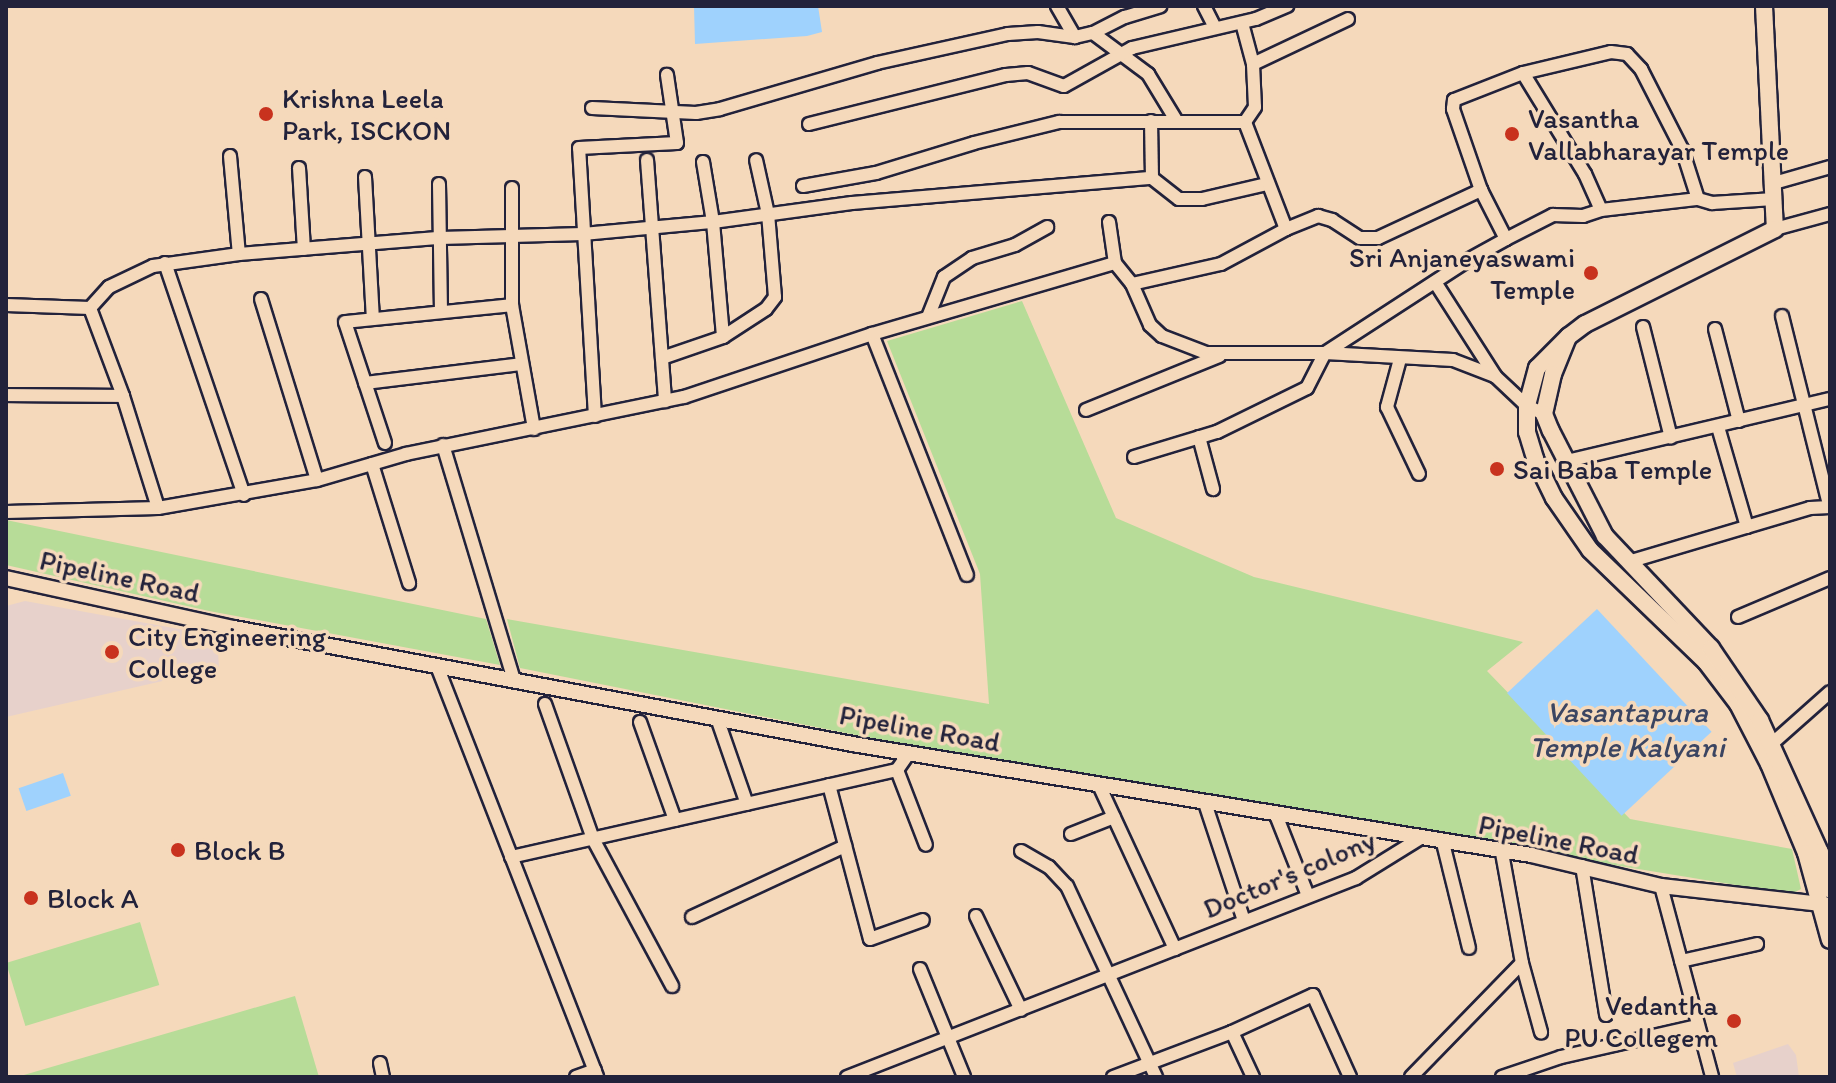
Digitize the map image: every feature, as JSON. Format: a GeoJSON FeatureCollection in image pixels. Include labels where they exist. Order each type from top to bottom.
{"type":"FeatureCollection","features":[{"type":"Feature","properties":{"kind":"main road"},"geometry":{"type":"LineString","coordinates":[[1764,6],[1775,229],[1585,324],[1569,336],[1537,368],[1527,406],[1527,432],[1535,459],[1554,498],[1590,550],[1709,665],[1768,748]]}},
{"type":"Feature","properties":{"kind":"main road"},"geometry":{"type":"LineString","coordinates":[[1569,336],[1553,374],[1544,414],[1605,536],[1711,648],[1768,748],[1819,853],[1830,940]]}},
{"type":"Feature","properties":{"kind":"main road"},"geometry":{"type":"LineString","coordinates":[[1590,550],[1605,536]]}},
{"type":"Feature","properties":{"kind":"street"},"geometry":{"type":"LineString","coordinates":[[1057,6],[1075,37]]}},
{"type":"Feature","properties":{"kind":"street"},"geometry":{"type":"LineString","coordinates":[[592,108],[673,112],[720,109],[877,63],[1008,34],[1038,32],[1075,37],[1093,33],[1125,17],[1160,6]]}},
{"type":"Feature","properties":{"kind":"street"},"geometry":{"type":"LineString","coordinates":[[1204,6],[1214,26]]}},
{"type":"Feature","properties":{"kind":"street"},"geometry":{"type":"LineString","coordinates":[[809,124],[1006,75],[1028,73],[1064,86],[1119,54],[1214,26],[1242,23],[1287,6]]}},
{"type":"Feature","properties":{"kind":"street"},"geometry":{"type":"LineString","coordinates":[[1253,64],[1348,19]]}},
{"type":"Feature","properties":{"kind":"street"},"geometry":{"type":"LineString","coordinates":[[1242,23],[1253,64],[1255,107],[1245,122]]}},
{"type":"Feature","properties":{"kind":"street"},"geometry":{"type":"LineString","coordinates":[[1093,33],[1148,74],[1176,120]]}},
{"type":"Feature","properties":{"kind":"street"},"geometry":{"type":"LineString","coordinates":[[1506,239],[1481,190],[1453,109],[1454,100],[1523,73],[1611,52],[1627,54],[1641,69],[1682,149],[1698,199]]}},
{"type":"Feature","properties":{"kind":"street"},"geometry":{"type":"LineString","coordinates":[[1523,73],[1585,174],[1601,210]]}},
{"type":"Feature","properties":{"kind":"street"},"geometry":{"type":"LineString","coordinates":[[595,416],[579,148],[677,143],[667,75]]}},
{"type":"Feature","properties":{"kind":"street"},"geometry":{"type":"LineString","coordinates":[[1151,121],[1152,178]]}},
{"type":"Feature","properties":{"kind":"street"},"geometry":{"type":"LineString","coordinates":[[803,186],[876,173],[974,143],[1059,122],[1245,122]]}},
{"type":"Feature","properties":{"kind":"street"},"geometry":{"type":"LineString","coordinates":[[1245,122],[1286,229]]}},
{"type":"Feature","properties":{"kind":"street"},"geometry":{"type":"LineString","coordinates":[[230,156],[239,254]]}},
{"type":"Feature","properties":{"kind":"street"},"geometry":{"type":"LineString","coordinates":[[647,160],[665,401]]}},
{"type":"Feature","properties":{"kind":"street"},"geometry":{"type":"LineString","coordinates":[[662,358],[723,337],[766,309],[775,297],[768,214],[756,160]]}},
{"type":"Feature","properties":{"kind":"street"},"geometry":{"type":"LineString","coordinates":[[703,162],[713,222],[723,337]]}},
{"type":"Feature","properties":{"kind":"street"},"geometry":{"type":"LineString","coordinates":[[1134,457],[1199,437],[1307,388],[1325,353],[1506,239],[1553,215],[1583,216],[1601,210],[1698,199],[1712,203],[1774,191],[1830,167]]}},
{"type":"Feature","properties":{"kind":"street"},"geometry":{"type":"LineString","coordinates":[[299,168],[304,249]]}},
{"type":"Feature","properties":{"kind":"street"},"geometry":{"type":"LineString","coordinates":[[365,177],[366,244],[373,319]]}},
{"type":"Feature","properties":{"kind":"street"},"geometry":{"type":"LineString","coordinates":[[6,305],[90,308],[123,279],[165,263],[239,254],[440,238],[583,234],[713,222],[852,203],[1152,178],[1179,199],[1202,199],[1267,184]]}},
{"type":"Feature","properties":{"kind":"street"},"geometry":{"type":"LineString","coordinates":[[439,184],[441,312]]}},
{"type":"Feature","properties":{"kind":"street"},"geometry":{"type":"LineString","coordinates":[[512,188],[512,305],[534,429]]}},
{"type":"Feature","properties":{"kind":"street"},"geometry":{"type":"LineString","coordinates":[[1132,284],[1221,264],[1286,229],[1318,216],[1332,220],[1360,238],[1378,238],[1481,190]]}},
{"type":"Feature","properties":{"kind":"street"},"geometry":{"type":"LineString","coordinates":[[1775,229],[1830,214]]}},
{"type":"Feature","properties":{"kind":"street"},"geometry":{"type":"LineString","coordinates":[[1109,222],[1115,263],[1132,284],[1150,325],[1162,336],[1206,353],[1325,353],[1453,360],[1495,376]]}},
{"type":"Feature","properties":{"kind":"street"},"geometry":{"type":"LineString","coordinates":[[928,317],[944,277],[972,258],[1015,245],[1047,227]]}},
{"type":"Feature","properties":{"kind":"street"},"geometry":{"type":"LineString","coordinates":[[165,263],[244,495]]}},
{"type":"Feature","properties":{"kind":"street"},"geometry":{"type":"LineString","coordinates":[[6,512],[158,508],[317,480],[443,445],[665,401],[872,334],[1115,263]]}},
{"type":"Feature","properties":{"kind":"street"},"geometry":{"type":"LineString","coordinates":[[1435,282],[1495,376],[1527,406],[1544,414]]}},
{"type":"Feature","properties":{"kind":"street"},"geometry":{"type":"LineString","coordinates":[[261,299],[317,480]]}},
{"type":"Feature","properties":{"kind":"street"},"geometry":{"type":"LineString","coordinates":[[385,443],[345,322],[512,305]]}},
{"type":"Feature","properties":{"kind":"street"},"geometry":{"type":"LineString","coordinates":[[90,308],[123,396],[158,508]]}},
{"type":"Feature","properties":{"kind":"street"},"geometry":{"type":"LineString","coordinates":[[1628,562],[1829,506],[1782,316]]}},
{"type":"Feature","properties":{"kind":"street"},"geometry":{"type":"LineString","coordinates":[[1643,327],[1671,438]]}},
{"type":"Feature","properties":{"kind":"street"},"geometry":{"type":"LineString","coordinates":[[1715,329],[1739,421]]}},
{"type":"Feature","properties":{"kind":"street"},"geometry":{"type":"LineString","coordinates":[[872,334],[967,575]]}},
{"type":"Feature","properties":{"kind":"street"},"geometry":{"type":"LineString","coordinates":[[1086,410],[1226,353]]}},
{"type":"Feature","properties":{"kind":"street"},"geometry":{"type":"LineString","coordinates":[[1400,359],[1387,407],[1419,474]]}},
{"type":"Feature","properties":{"kind":"street"},"geometry":{"type":"LineString","coordinates":[[365,383],[521,364]]}},
{"type":"Feature","properties":{"kind":"street"},"geometry":{"type":"LineString","coordinates":[[6,395],[123,396]]}},
{"type":"Feature","properties":{"kind":"street"},"geometry":{"type":"LineString","coordinates":[[1567,461],[1830,399]]}},
{"type":"Feature","properties":{"kind":"street"},"geometry":{"type":"LineString","coordinates":[[1718,427],[1747,527]]}},
{"type":"Feature","properties":{"kind":"street"},"geometry":{"type":"LineString","coordinates":[[1199,437],[1213,489]]}},
{"type":"Feature","properties":{"kind":"street"},"geometry":{"type":"LineString","coordinates":[[443,445],[514,680]]}},
{"type":"Feature","properties":{"kind":"street"},"geometry":{"type":"LineString","coordinates":[[372,464],[409,583]]}},
{"type":"Feature","properties":{"kind":"street","name":"Pipeline Road"},"geometry":{"type":"LineString","coordinates":[[6,578],[234,628],[437,666],[909,753],[1582,866],[1661,886],[1827,900]]}},
{"type":"Feature","properties":{"kind":"street"},"geometry":{"type":"LineString","coordinates":[[1738,617],[1830,578]]}},
{"type":"Feature","properties":{"kind":"street"},"geometry":{"type":"LineString","coordinates":[[437,666],[596,1074],[576,1077]]}},
{"type":"Feature","properties":{"kind":"street"},"geometry":{"type":"LineString","coordinates":[[1768,748],[1830,692]]}},
{"type":"Feature","properties":{"kind":"street"},"geometry":{"type":"LineString","coordinates":[[545,704],[593,839],[672,986]]}},
{"type":"Feature","properties":{"kind":"street"},"geometry":{"type":"LineString","coordinates":[[717,718],[747,804]]}},
{"type":"Feature","properties":{"kind":"street"},"geometry":{"type":"LineString","coordinates":[[640,722],[675,820]]}},
{"type":"Feature","properties":{"kind":"street"},"geometry":{"type":"LineString","coordinates":[[511,857],[897,770],[909,753]]}},
{"type":"Feature","properties":{"kind":"street"},"geometry":{"type":"LineString","coordinates":[[897,770],[926,845]]}},
{"type":"Feature","properties":{"kind":"street"},"geometry":{"type":"LineString","coordinates":[[829,785],[870,939],[923,920]]}},
{"type":"Feature","properties":{"kind":"street"},"geometry":{"type":"LineString","coordinates":[[1099,785],[1175,949]]}},
{"type":"Feature","properties":{"kind":"street"},"geometry":{"type":"LineString","coordinates":[[1205,803],[1244,921]]}},
{"type":"Feature","properties":{"kind":"street"},"geometry":{"type":"LineString","coordinates":[[1276,815],[1308,896]]}},
{"type":"Feature","properties":{"kind":"street"},"geometry":{"type":"LineString","coordinates":[[1071,834],[1114,817]]}},
{"type":"Feature","properties":{"kind":"street","name":"Doctor's colony"},"geometry":{"type":"LineString","coordinates":[[847,1077],[1356,878],[1419,839]]}},
{"type":"Feature","properties":{"kind":"street"},"geometry":{"type":"LineString","coordinates":[[1443,843],[1469,948]]}},
{"type":"Feature","properties":{"kind":"street"},"geometry":{"type":"LineString","coordinates":[[692,917],[845,846]]}},
{"type":"Feature","properties":{"kind":"street"},"geometry":{"type":"LineString","coordinates":[[1021,851],[1049,867],[1067,886],[1156,1077]]}},
{"type":"Feature","properties":{"kind":"street"},"geometry":{"type":"LineString","coordinates":[[1502,853],[1522,963],[1541,1032]]}},
{"type":"Feature","properties":{"kind":"street"},"geometry":{"type":"LineString","coordinates":[[1582,866],[1606,1015]]}},
{"type":"Feature","properties":{"kind":"street"},"geometry":{"type":"LineString","coordinates":[[1661,886],[1712,1077]]}},
{"type":"Feature","properties":{"kind":"street"},"geometry":{"type":"LineString","coordinates":[[976,916],[1021,1010]]}},
{"type":"Feature","properties":{"kind":"street"},"geometry":{"type":"LineString","coordinates":[[1681,961],[1757,944]]}},
{"type":"Feature","properties":{"kind":"street"},"geometry":{"type":"LineString","coordinates":[[1411,1077],[1522,963]]}},
{"type":"Feature","properties":{"kind":"street"},"geometry":{"type":"LineString","coordinates":[[920,969],[964,1077]]}},
{"type":"Feature","properties":{"kind":"street"},"geometry":{"type":"LineString","coordinates":[[1113,1077],[1232,1032],[1313,995],[1350,1077]]}},
{"type":"Feature","properties":{"kind":"street"},"geometry":{"type":"LineString","coordinates":[[1502,1077],[1561,1057],[1698,1026]]}},
{"type":"Feature","properties":{"kind":"street"},"geometry":{"type":"LineString","coordinates":[[1232,1032],[1253,1077]]}},
{"type":"Feature","properties":{"kind":"street"},"geometry":{"type":"LineString","coordinates":[[380,1063],[383,1077]]}},
{"type":"Feature","properties":{"kind":"shaded area","name":"City Engineering College"},"geometry":{"type":"Polygon","coordinates":[[[25,601],[217,636],[219,668],[6,717],[6,606],[25,601]]]}},
{"type":"Feature","properties":{"kind":"shaded area"},"geometry":{"type":"Polygon","coordinates":[[[1788,1044],[1796,1055],[1799,1077],[1737,1077],[1733,1063],[1788,1044]]]}},
{"type":"Feature","properties":{"kind":"green space"},"geometry":{"type":"Polygon","coordinates":[[[1022,301],[1116,518],[1254,577],[1523,642],[1487,671],[1630,819],[1792,849],[1801,889],[1791,894],[1011,766],[520,668],[507,619],[989,704],[980,574],[887,341],[1022,301]]]}},
{"type":"Feature","properties":{"kind":"green space"},"geometry":{"type":"Polygon","coordinates":[[[6,520],[486,619],[500,665],[209,611],[6,565],[6,520]]]}},
{"type":"Feature","properties":{"kind":"green space"},"geometry":{"type":"Polygon","coordinates":[[[140,922],[159,985],[25,1026],[6,963],[140,922]]]}},
{"type":"Feature","properties":{"kind":"green space"},"geometry":{"type":"Polygon","coordinates":[[[295,996],[319,1077],[17,1077],[295,996]]]}},
{"type":"Feature","properties":{"kind":"water"},"geometry":{"type":"Polygon","coordinates":[[[694,6],[818,6],[822,32],[807,36],[695,44],[694,6]]]}},
{"type":"Feature","properties":{"kind":"water","name":"Vasantapura Temple Kalyani"},"geometry":{"type":"Polygon","coordinates":[[[1597,609],[1712,732],[1622,816],[1507,693],[1597,609]]]}},
{"type":"Feature","properties":{"kind":"water"},"geometry":{"type":"Polygon","coordinates":[[[63,773],[71,796],[26,811],[19,788],[63,773]]]}},
{"type":"Feature","properties":{"kind":"place","name":"Krishna Leela Park, ISCKON"},"geometry":{"type":"Point","coordinates":[266,114]}},
{"type":"Feature","properties":{"kind":"place","name":"Vasantha Vallabharayar Temple"},"geometry":{"type":"Point","coordinates":[1512,134]}},
{"type":"Feature","properties":{"kind":"place","name":"Sri Anjaneyaswami Temple"},"geometry":{"type":"Point","coordinates":[1591,273]}},
{"type":"Feature","properties":{"kind":"place","name":"Sai Baba Temple"},"geometry":{"type":"Point","coordinates":[1497,469]}},
{"type":"Feature","properties":{"kind":"place","name":"City Engineering College"},"geometry":{"type":"Point","coordinates":[112,652]}},
{"type":"Feature","properties":{"kind":"place","name":"Block B"},"geometry":{"type":"Point","coordinates":[178,850]}},
{"type":"Feature","properties":{"kind":"place","name":"Block A"},"geometry":{"type":"Point","coordinates":[31,898]}},
{"type":"Feature","properties":{"kind":"place","name":"Vedantha PU Collegem"},"geometry":{"type":"Point","coordinates":[1734,1021]}}]}
